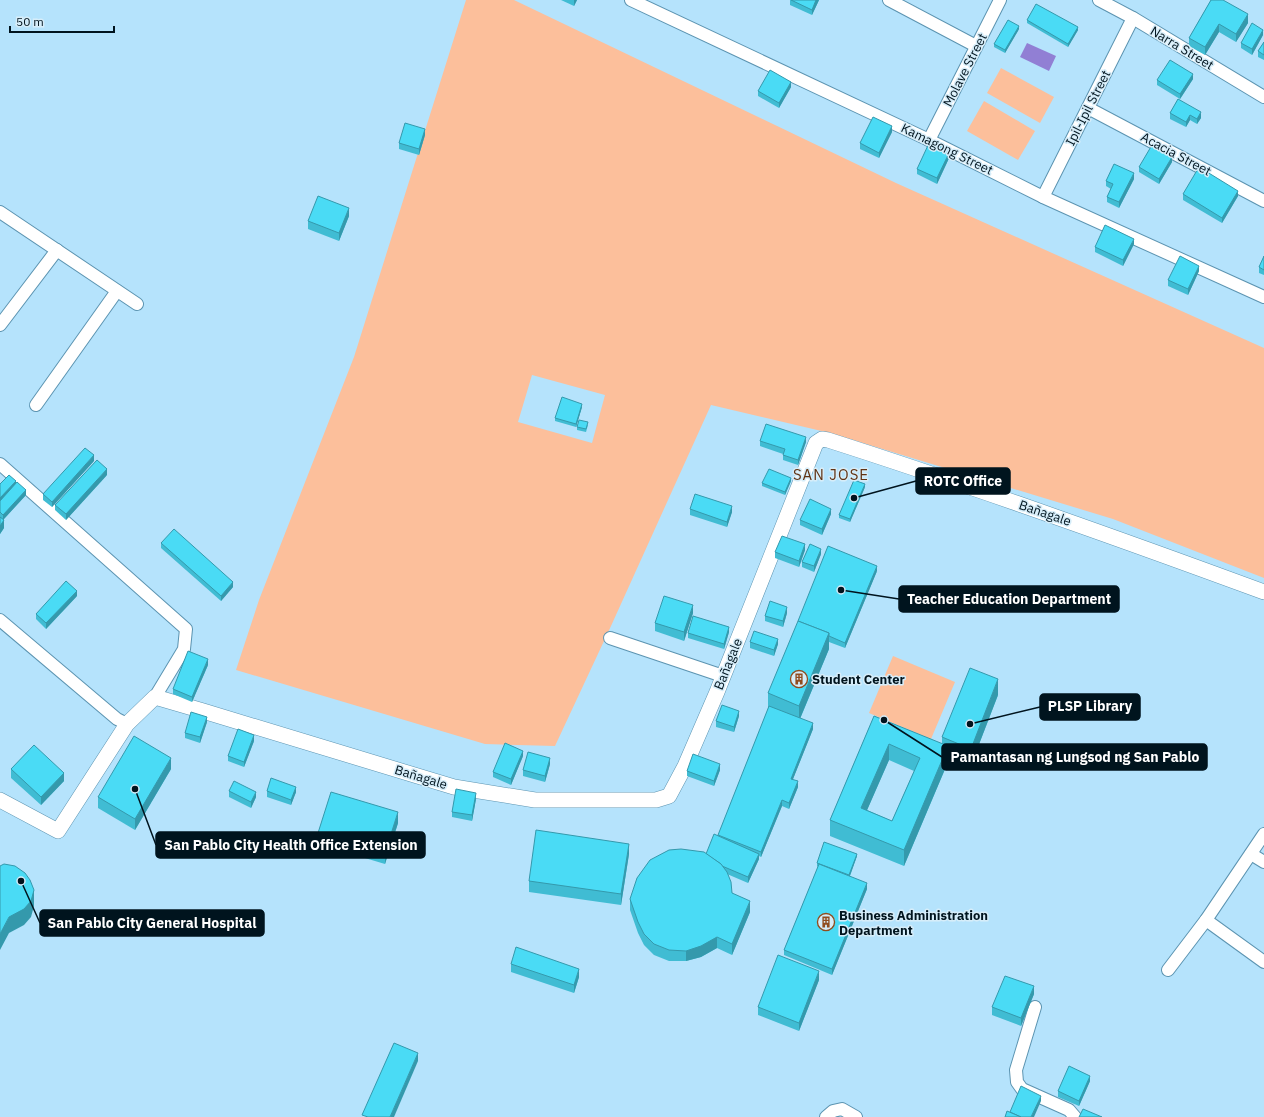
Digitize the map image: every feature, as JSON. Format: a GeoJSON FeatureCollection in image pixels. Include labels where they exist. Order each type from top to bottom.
{"type":"FeatureCollection","features":[{"type":"Feature","properties":{"kind":"street","name":"Kamagong Street"},"geometry":{"type":"LineString","coordinates":[[632,0],[930,140],[1043,197],[1264,297]]}},
{"type":"Feature","properties":{"kind":"street"},"geometry":{"type":"LineString","coordinates":[[889,0],[976,46]]}},
{"type":"Feature","properties":{"kind":"street","name":"Molave Street"},"geometry":{"type":"LineString","coordinates":[[930,140],[1000,0]]}},
{"type":"Feature","properties":{"kind":"street","name":"Narra Street"},"geometry":{"type":"LineString","coordinates":[[1099,0],[1133,18],[1264,97]]}},
{"type":"Feature","properties":{"kind":"street","name":"Ipil-Ipil Street"},"geometry":{"type":"LineString","coordinates":[[1043,197],[1133,18]]}},
{"type":"Feature","properties":{"kind":"street","name":"Acacia Street"},"geometry":{"type":"LineString","coordinates":[[1088,108],[1264,201]]}},
{"type":"Feature","properties":{"kind":"street"},"geometry":{"type":"LineString","coordinates":[[0,212],[137,304]]}},
{"type":"Feature","properties":{"kind":"street"},"geometry":{"type":"LineString","coordinates":[[0,325],[57,250]]}},
{"type":"Feature","properties":{"kind":"street"},"geometry":{"type":"LineString","coordinates":[[36,406],[117,290]]}},
{"type":"Feature","properties":{"kind":"street","name":"Bañagale"},"geometry":{"type":"LineString","coordinates":[[154,697],[454,787],[535,800],[656,800],[669,796],[685,766],[723,676],[816,443],[822,439],[949,479],[1264,592]]}},
{"type":"Feature","properties":{"kind":"street"},"geometry":{"type":"LineString","coordinates":[[0,464],[186,629],[184,649],[154,697],[127,724],[58,831],[0,800]]}},
{"type":"Feature","properties":{"kind":"street"},"geometry":{"type":"LineString","coordinates":[[0,620],[117,719],[127,724]]}},
{"type":"Feature","properties":{"kind":"street"},"geometry":{"type":"LineString","coordinates":[[610,638],[723,676]]}},
{"type":"Feature","properties":{"kind":"street"},"geometry":{"type":"LineString","coordinates":[[1168,970],[1206,920],[1264,834]]}},
{"type":"Feature","properties":{"kind":"street"},"geometry":{"type":"LineString","coordinates":[[1251,854],[1264,862]]}},
{"type":"Feature","properties":{"kind":"street"},"geometry":{"type":"LineString","coordinates":[[1206,920],[1264,962]]}},
{"type":"Feature","properties":{"kind":"street"},"geometry":{"type":"LineString","coordinates":[[1035,1007],[1016,1070],[1017,1082],[1022,1089],[1069,1110],[1075,1117]]}},
{"type":"Feature","properties":{"kind":"street"},"geometry":{"type":"LineString","coordinates":[[826,1117],[833,1111],[842,1108],[856,1117]]}},
{"type":"Feature","properties":{"kind":"shaded area"},"geometry":{"type":"Polygon","coordinates":[[[466,0],[514,0],[896,183],[1264,348],[1264,578],[1113,519],[830,433],[711,405],[555,746],[485,744],[236,670],[259,600],[354,357],[466,0]],[[532,375],[518,422],[592,443],[605,395],[532,375]]]}},
{"type":"Feature","properties":{"kind":"shaded area"},"geometry":{"type":"Polygon","coordinates":[[[1027,43],[1056,56],[1049,71],[1020,57],[1027,43]]]}},
{"type":"Feature","properties":{"kind":"shaded area"},"geometry":{"type":"Polygon","coordinates":[[[1001,68],[1054,97],[1040,123],[987,93],[1001,68]]]}},
{"type":"Feature","properties":{"kind":"shaded area"},"geometry":{"type":"Polygon","coordinates":[[[984,101],[1035,131],[1018,160],[967,131],[984,101]]]}},
{"type":"Feature","properties":{"kind":"shaded area"},"geometry":{"type":"Polygon","coordinates":[[[893,656],[955,682],[931,739],[869,713],[893,656]]]}},
{"type":"Feature","properties":{"kind":"building"},"geometry":{"type":"Polygon","coordinates":[[[791,0],[816,0],[812,10],[791,0]]]}},
{"type":"Feature","properties":{"kind":"building"},"geometry":{"type":"Polygon","coordinates":[[[1211,0],[1223,0],[1248,14],[1236,34],[1219,24],[1205,47],[1189,38],[1211,0]]]}},
{"type":"Feature","properties":{"kind":"building"},"geometry":{"type":"Polygon","coordinates":[[[1036,4],[1078,27],[1068,44],[1027,20],[1036,4]]]}},
{"type":"Feature","properties":{"kind":"building"},"geometry":{"type":"Polygon","coordinates":[[[1008,20],[1019,26],[1005,50],[994,44],[1008,20]]]}},
{"type":"Feature","properties":{"kind":"building"},"geometry":{"type":"Polygon","coordinates":[[[1252,23],[1263,30],[1252,49],[1241,43],[1252,23]]]}},
{"type":"Feature","properties":{"kind":"building"},"geometry":{"type":"Polygon","coordinates":[[[1264,42],[1264,55],[1258,51],[1264,42]]]}},
{"type":"Feature","properties":{"kind":"building"},"geometry":{"type":"Polygon","coordinates":[[[1170,60],[1193,74],[1180,94],[1157,80],[1170,60]]]}},
{"type":"Feature","properties":{"kind":"building"},"geometry":{"type":"Polygon","coordinates":[[[770,70],[791,82],[779,103],[758,91],[770,70]]]}},
{"type":"Feature","properties":{"kind":"building"},"geometry":{"type":"Polygon","coordinates":[[[1178,99],[1201,112],[1197,119],[1190,115],[1186,122],[1170,113],[1178,99]]]}},
{"type":"Feature","properties":{"kind":"building"},"geometry":{"type":"Polygon","coordinates":[[[873,117],[892,126],[879,153],[860,143],[873,117]]]}},
{"type":"Feature","properties":{"kind":"building"},"geometry":{"type":"Polygon","coordinates":[[[405,123],[425,129],[419,149],[399,143],[405,123]]]}},
{"type":"Feature","properties":{"kind":"building"},"geometry":{"type":"Polygon","coordinates":[[[930,141],[950,151],[937,178],[917,169],[930,141]]]}},
{"type":"Feature","properties":{"kind":"building"},"geometry":{"type":"Polygon","coordinates":[[[1152,145],[1172,157],[1159,179],[1139,167],[1152,145]]]}},
{"type":"Feature","properties":{"kind":"building"},"geometry":{"type":"Polygon","coordinates":[[[1114,164],[1134,173],[1119,202],[1107,197],[1113,184],[1106,181],[1114,164]]]}},
{"type":"Feature","properties":{"kind":"building"},"geometry":{"type":"Polygon","coordinates":[[[1199,167],[1238,191],[1222,218],[1183,194],[1199,167]]]}},
{"type":"Feature","properties":{"kind":"building"},"geometry":{"type":"Polygon","coordinates":[[[318,196],[349,208],[339,233],[308,221],[318,196]]]}},
{"type":"Feature","properties":{"kind":"building"},"geometry":{"type":"Polygon","coordinates":[[[1105,225],[1134,239],[1123,260],[1095,247],[1105,225]]]}},
{"type":"Feature","properties":{"kind":"building"},"geometry":{"type":"Polygon","coordinates":[[[1180,256],[1199,266],[1188,289],[1168,280],[1180,256]]]}},
{"type":"Feature","properties":{"kind":"building"},"geometry":{"type":"Polygon","coordinates":[[[1264,256],[1264,270],[1259,267],[1264,256]]]}},
{"type":"Feature","properties":{"kind":"building"},"geometry":{"type":"Polygon","coordinates":[[[562,397],[582,404],[576,424],[555,418],[562,397]]]}},
{"type":"Feature","properties":{"kind":"building"},"geometry":{"type":"Polygon","coordinates":[[[579,420],[588,422],[586,429],[577,427],[579,420]]]}},
{"type":"Feature","properties":{"kind":"building"},"geometry":{"type":"Polygon","coordinates":[[[766,424],[806,437],[798,460],[783,455],[785,449],[760,441],[766,424]]]}},
{"type":"Feature","properties":{"kind":"building"},"geometry":{"type":"Polygon","coordinates":[[[85,448],[94,455],[52,502],[43,494],[85,448]]]}},
{"type":"Feature","properties":{"kind":"building"},"geometry":{"type":"Polygon","coordinates":[[[97,460],[107,469],[66,514],[55,505],[97,460]]]}},
{"type":"Feature","properties":{"kind":"building"},"geometry":{"type":"Polygon","coordinates":[[[769,469],[791,478],[785,492],[762,483],[769,469]]]}},
{"type":"Feature","properties":{"kind":"building"},"geometry":{"type":"Polygon","coordinates":[[[9,475],[16,481],[0,498],[0,484],[9,475]]]}},
{"type":"Feature","properties":{"kind":"building"},"geometry":{"type":"Polygon","coordinates":[[[854,480],[865,484],[850,519],[839,515],[854,480]]]}},
{"type":"Feature","properties":{"kind":"building"},"geometry":{"type":"Polygon","coordinates":[[[17,482],[26,490],[3,515],[0,512],[0,501],[17,482]]]}},
{"type":"Feature","properties":{"kind":"building"},"geometry":{"type":"Polygon","coordinates":[[[695,494],[732,506],[727,522],[690,509],[695,494]]]}},
{"type":"Feature","properties":{"kind":"building"},"geometry":{"type":"Polygon","coordinates":[[[810,499],[831,509],[822,529],[800,520],[810,499]]]}},
{"type":"Feature","properties":{"kind":"building"},"geometry":{"type":"Polygon","coordinates":[[[0,517],[4,520],[0,526],[0,517]]]}},
{"type":"Feature","properties":{"kind":"building"},"geometry":{"type":"Polygon","coordinates":[[[174,529],[233,582],[221,596],[161,543],[174,529]]]}},
{"type":"Feature","properties":{"kind":"building"},"geometry":{"type":"Polygon","coordinates":[[[782,536],[805,544],[799,561],[775,552],[782,536]]]}},
{"type":"Feature","properties":{"kind":"building"},"geometry":{"type":"Polygon","coordinates":[[[810,544],[821,549],[814,566],[802,562],[810,544]]]}},
{"type":"Feature","properties":{"kind":"building"},"geometry":{"type":"Polygon","coordinates":[[[828,546],[877,566],[845,643],[829,636],[829,633],[798,621],[828,546]]]}},
{"type":"Feature","properties":{"kind":"building"},"geometry":{"type":"Polygon","coordinates":[[[66,581],[77,591],[46,623],[36,614],[66,581]]]}},
{"type":"Feature","properties":{"kind":"building"},"geometry":{"type":"Polygon","coordinates":[[[664,596],[693,605],[684,632],[655,623],[664,596]]]}},
{"type":"Feature","properties":{"kind":"building"},"geometry":{"type":"Polygon","coordinates":[[[770,601],[787,607],[783,621],[765,616],[770,601]]]}},
{"type":"Feature","properties":{"kind":"building"},"geometry":{"type":"Polygon","coordinates":[[[693,616],[729,627],[724,644],[688,633],[693,616]]]}},
{"type":"Feature","properties":{"kind":"building","name":"Student Center"},"geometry":{"type":"Polygon","coordinates":[[[798,621],[829,633],[799,706],[768,693],[798,621]]]}},
{"type":"Feature","properties":{"kind":"building"},"geometry":{"type":"Polygon","coordinates":[[[754,631],[778,639],[774,650],[750,642],[754,631]]]}},
{"type":"Feature","properties":{"kind":"building"},"geometry":{"type":"Polygon","coordinates":[[[188,651],[208,659],[192,697],[173,689],[188,651]]]}},
{"type":"Feature","properties":{"kind":"building"},"geometry":{"type":"Polygon","coordinates":[[[970,668],[998,679],[971,749],[942,737],[970,668]]]}},
{"type":"Feature","properties":{"kind":"building"},"geometry":{"type":"Polygon","coordinates":[[[722,705],[739,711],[734,727],[716,721],[722,705]]]}},
{"type":"Feature","properties":{"kind":"building"},"geometry":{"type":"Polygon","coordinates":[[[769,706],[813,723],[791,779],[798,781],[789,803],[782,800],[761,852],[718,835],[769,706]]]}},
{"type":"Feature","properties":{"kind":"building"},"geometry":{"type":"Polygon","coordinates":[[[191,712],[207,717],[200,737],[185,733],[191,712]]]}},
{"type":"Feature","properties":{"kind":"building"},"geometry":{"type":"Polygon","coordinates":[[[874,716],[948,746],[904,850],[830,820],[874,716]],[[889,744],[861,808],[892,821],[920,758],[889,744]]]}},
{"type":"Feature","properties":{"kind":"building"},"geometry":{"type":"Polygon","coordinates":[[[238,729],[254,735],[244,762],[228,756],[238,729]]]}},
{"type":"Feature","properties":{"kind":"building"},"geometry":{"type":"Polygon","coordinates":[[[134,736],[171,758],[135,819],[98,797],[134,736]]]}},
{"type":"Feature","properties":{"kind":"building"},"geometry":{"type":"Polygon","coordinates":[[[505,743],[523,751],[511,779],[493,772],[505,743]]]}},
{"type":"Feature","properties":{"kind":"building"},"geometry":{"type":"Polygon","coordinates":[[[34,745],[64,773],[41,797],[11,769],[34,745]]]}},
{"type":"Feature","properties":{"kind":"building"},"geometry":{"type":"Polygon","coordinates":[[[528,752],[550,758],[545,776],[523,770],[528,752]]]}},
{"type":"Feature","properties":{"kind":"building"},"geometry":{"type":"Polygon","coordinates":[[[693,754],[720,764],[714,781],[687,771],[693,754]]]}},
{"type":"Feature","properties":{"kind":"building"},"geometry":{"type":"Polygon","coordinates":[[[271,778],[296,787],[291,800],[267,791],[271,778]]]}},
{"type":"Feature","properties":{"kind":"building"},"geometry":{"type":"Polygon","coordinates":[[[234,781],[256,792],[251,802],[229,791],[234,781]]]}},
{"type":"Feature","properties":{"kind":"building"},"geometry":{"type":"Polygon","coordinates":[[[456,789],[476,793],[472,815],[452,812],[456,789]]]}},
{"type":"Feature","properties":{"kind":"building"},"geometry":{"type":"Polygon","coordinates":[[[331,792],[398,812],[385,853],[318,833],[331,792]]]}},
{"type":"Feature","properties":{"kind":"building"},"geometry":{"type":"Polygon","coordinates":[[[536,830],[629,844],[621,894],[529,881],[536,830]]]}},
{"type":"Feature","properties":{"kind":"building"},"geometry":{"type":"Polygon","coordinates":[[[714,834],[759,854],[748,877],[722,866],[706,854],[714,834]]]}},
{"type":"Feature","properties":{"kind":"building"},"geometry":{"type":"Polygon","coordinates":[[[824,842],[857,854],[849,875],[817,863],[824,842]]]}},
{"type":"Feature","properties":{"kind":"building"},"geometry":{"type":"Polygon","coordinates":[[[681,849],[704,852],[721,864],[727,872],[731,882],[732,893],[750,901],[732,944],[717,937],[701,946],[686,951],[669,950],[654,944],[644,934],[630,899],[637,878],[650,860],[669,850],[681,849]]]}},
{"type":"Feature","properties":{"kind":"building"},"geometry":{"type":"Polygon","coordinates":[[[4,864],[15,866],[25,873],[34,890],[31,901],[24,909],[9,917],[0,934],[0,866],[4,864]]]}},
{"type":"Feature","properties":{"kind":"building","name":"Business Administration Department"},"geometry":{"type":"Polygon","coordinates":[[[819,864],[867,883],[832,969],[784,950],[819,864]]]}},
{"type":"Feature","properties":{"kind":"building"},"geometry":{"type":"Polygon","coordinates":[[[516,947],[579,969],[574,985],[511,964],[516,947]]]}},
{"type":"Feature","properties":{"kind":"building"},"geometry":{"type":"Polygon","coordinates":[[[778,955],[819,971],[799,1023],[758,1007],[778,955]]]}},
{"type":"Feature","properties":{"kind":"building"},"geometry":{"type":"Polygon","coordinates":[[[1005,976],[1034,986],[1021,1018],[992,1007],[1005,976]]]}},
{"type":"Feature","properties":{"kind":"building"},"geometry":{"type":"Polygon","coordinates":[[[394,1043],[418,1053],[390,1117],[368,1117],[362,1115],[394,1043]]]}},
{"type":"Feature","properties":{"kind":"building"},"geometry":{"type":"Polygon","coordinates":[[[1069,1066],[1090,1076],[1079,1101],[1058,1091],[1069,1066]]]}},
{"type":"Feature","properties":{"kind":"building"},"geometry":{"type":"Polygon","coordinates":[[[1021,1086],[1041,1096],[1031,1117],[1021,1117],[1010,1112],[1021,1086]]]}},
{"type":"Feature","properties":{"kind":"building"},"geometry":{"type":"Polygon","coordinates":[[[1083,1109],[1102,1117],[1079,1117],[1083,1109]]]}},
{"type":"Feature","properties":{"kind":"building"},"geometry":{"type":"Polygon","coordinates":[[[1007,1111],[1021,1117],[1005,1117],[1007,1111]]]}},
{"type":"Feature","properties":{"kind":"place","name":"ROTC Office"},"geometry":{"type":"Point","coordinates":[854,498]}},
{"type":"Feature","properties":{"kind":"place","name":"Teacher Education Department"},"geometry":{"type":"Point","coordinates":[841,590]}},
{"type":"Feature","properties":{"kind":"place","name":"Student Center"},"geometry":{"type":"Point","coordinates":[799,679]}},
{"type":"Feature","properties":{"kind":"place","name":"Pamantasan ng Lungsod ng San Pablo"},"geometry":{"type":"Point","coordinates":[884,720]}},
{"type":"Feature","properties":{"kind":"place","name":"PLSP Library"},"geometry":{"type":"Point","coordinates":[970,724]}},
{"type":"Feature","properties":{"kind":"place","name":"San Pablo City Health Office Extension"},"geometry":{"type":"Point","coordinates":[135,789]}},
{"type":"Feature","properties":{"kind":"place","name":"San Pablo City General Hospital"},"geometry":{"type":"Point","coordinates":[21,881]}},
{"type":"Feature","properties":{"kind":"place","name":"Business Administration Department"},"geometry":{"type":"Point","coordinates":[826,922]}},
{"type":"Feature","properties":{"kind":"district","name":"SAN JOSE"},"geometry":{"type":"Point","coordinates":[831,474]}}]}
